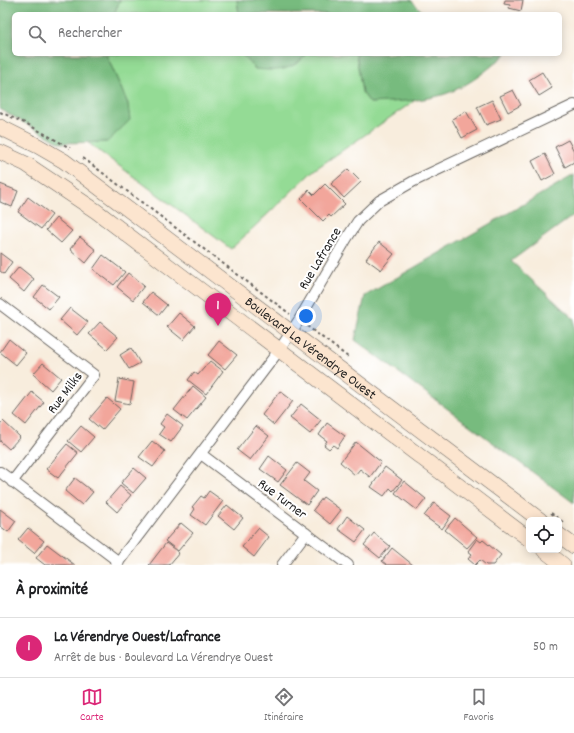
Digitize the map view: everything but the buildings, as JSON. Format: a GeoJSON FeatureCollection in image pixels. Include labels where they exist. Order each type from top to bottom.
{"type":"FeatureCollection","features":[{"type":"Feature","properties":{"kind":"main road","name":"Boulevard La Vérendrye Ouest"},"geometry":{"type":"LineString","coordinates":[[0,127],[64,161],[536,517]]}},
{"type":"Feature","properties":{"kind":"main road","name":"Boulevard La Vérendrye Ouest"},"geometry":{"type":"LineString","coordinates":[[0,152],[26,164],[96,211],[526,537]]}},
{"type":"Feature","properties":{"kind":"main road"},"geometry":{"type":"LineString","coordinates":[[562,537],[574,546]]}},
{"type":"Feature","properties":{"kind":"main road"},"geometry":{"type":"LineString","coordinates":[[548,553],[563,565]]}},
{"type":"Feature","properties":{"kind":"street","name":"Rue Lafrance"},"geometry":{"type":"LineString","coordinates":[[118,563],[280,349],[300,320],[358,221],[379,201],[414,182],[574,105]]}},
{"type":"Feature","properties":{"kind":"street","name":"Rue Milks"},"geometry":{"type":"LineString","coordinates":[[0,304],[94,375],[12,482]]}},
{"type":"Feature","properties":{"kind":"street","name":"Rue Turner"},"geometry":{"type":"LineString","coordinates":[[201,454],[348,565]]}},
{"type":"Feature","properties":{"kind":"street"},"geometry":{"type":"LineString","coordinates":[[0,472],[118,563]]}},
{"type":"Feature","properties":{"kind":"street"},"geometry":{"type":"LineString","coordinates":[[282,565],[306,534]]}},
{"type":"Feature","properties":{"kind":"green space"},"geometry":{"type":"Polygon","coordinates":[[[0,0],[120,0],[115,12],[12,12],[12,56],[107,56],[128,104],[130,120],[107,142],[60,143],[0,109],[0,0]]]}},
{"type":"Feature","properties":{"kind":"green space"},"geometry":{"type":"Polygon","coordinates":[[[120,0],[237,0],[239,12],[115,12],[120,0]]]}},
{"type":"Feature","properties":{"kind":"green space"},"geometry":{"type":"Polygon","coordinates":[[[237,0],[411,0],[423,12],[239,12],[237,0]]]}},
{"type":"Feature","properties":{"kind":"green space"},"geometry":{"type":"Polygon","coordinates":[[[107,56],[244,56],[255,69],[298,63],[305,56],[356,56],[362,92],[370,103],[417,99],[314,170],[231,249],[87,142],[107,142],[128,104],[107,56]]]}},
{"type":"Feature","properties":{"kind":"green space"},"geometry":{"type":"Polygon","coordinates":[[[244,56],[305,56],[295,64],[284,69],[255,69],[244,56]]]}},
{"type":"Feature","properties":{"kind":"green space"},"geometry":{"type":"Polygon","coordinates":[[[356,56],[504,56],[490,68],[467,84],[440,96],[417,100],[370,103],[362,92],[356,56]]]}},
{"type":"Feature","properties":{"kind":"green space"},"geometry":{"type":"Polygon","coordinates":[[[574,175],[574,215],[511,261],[574,319],[574,503],[355,340],[365,296],[574,175]]]}},
{"type":"Feature","properties":{"kind":"place","name":"La Vérendrye Ouest/Lafrance"},"geometry":{"type":"Point","coordinates":[218,326]}}]}
